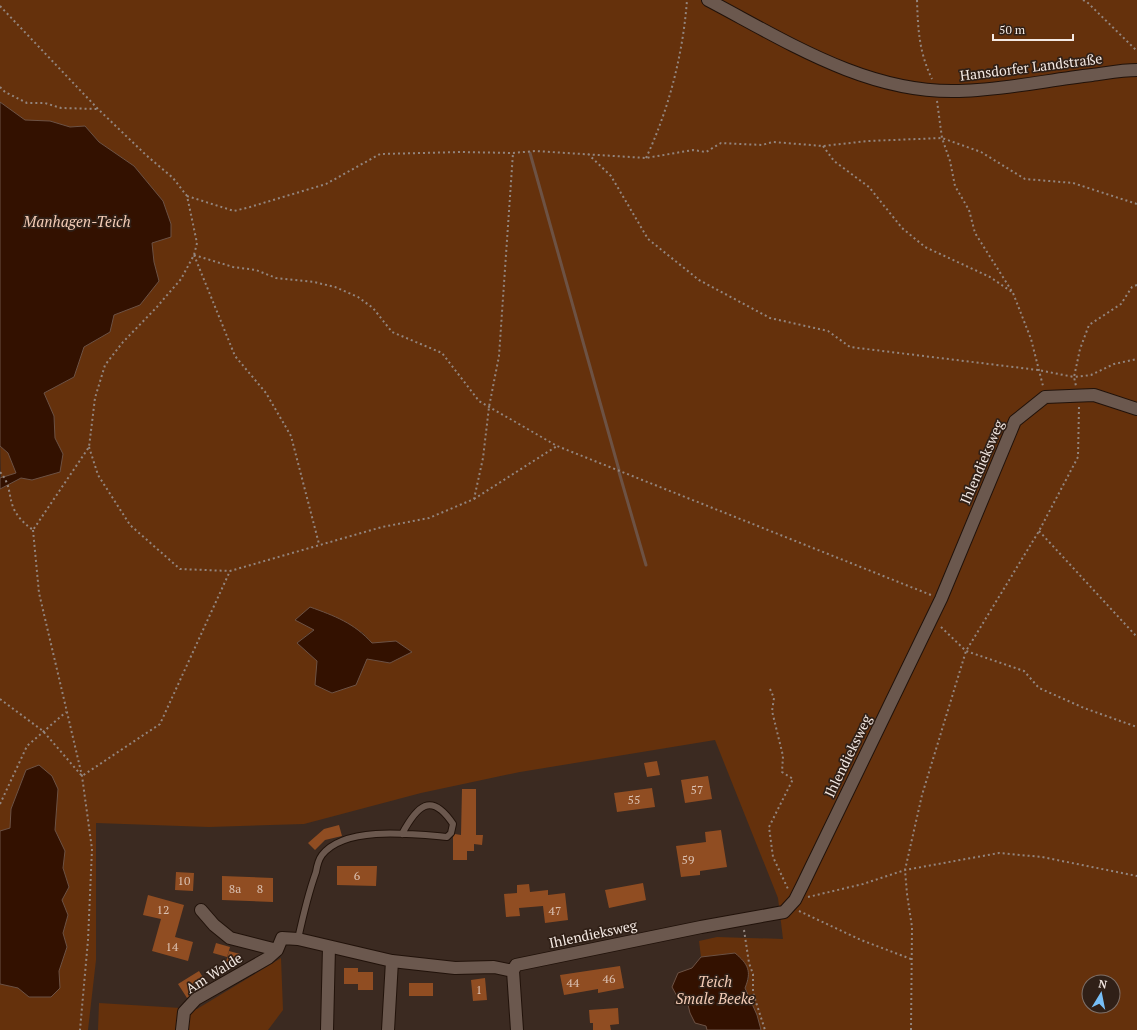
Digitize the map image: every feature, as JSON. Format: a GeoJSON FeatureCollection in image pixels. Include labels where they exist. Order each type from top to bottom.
{"type":"FeatureCollection","features":[{"type":"Feature","properties":{"kind":"street","name":"Hansdorfer Landstraße"},"geometry":{"type":"LineString","coordinates":[[708,0],[818,58],[851,73],[904,86],[934,86],[958,91],[1016,86],[1137,70]]}},
{"type":"Feature","properties":{"kind":"street"},"geometry":{"type":"LineString","coordinates":[[1045,397],[1078,394],[1094,395],[1137,409]]}},
{"type":"Feature","properties":{"kind":"street","name":"Ihlendieksweg"},"geometry":{"type":"LineString","coordinates":[[513,971],[516,965],[701,926],[743,921],[784,912],[792,903],[802,886],[941,599],[1015,421],[1045,397]]}},
{"type":"Feature","properties":{"kind":"street","name":"Am Walde"},"geometry":{"type":"LineString","coordinates":[[201,910],[214,925],[230,938],[276,950]]}},
{"type":"Feature","properties":{"kind":"street","name":"Am Walde"},"geometry":{"type":"LineString","coordinates":[[182,1030],[184,1012],[196,999],[268,958],[276,950],[282,938],[298,939],[392,961],[455,968],[494,967],[513,971]]}},
{"type":"Feature","properties":{"kind":"street"},"geometry":{"type":"LineString","coordinates":[[327,1030],[328,947]]}},
{"type":"Feature","properties":{"kind":"street"},"geometry":{"type":"LineString","coordinates":[[388,1030],[392,961]]}},
{"type":"Feature","properties":{"kind":"street"},"geometry":{"type":"LineString","coordinates":[[513,971],[517,1030]]}},
{"type":"Feature","properties":{"kind":"lane"},"geometry":{"type":"LineString","coordinates":[[298,939],[305,902],[321,855],[333,844],[350,838],[368,835],[402,834],[447,837],[451,833],[453,824],[445,812],[435,805],[425,805],[416,811],[402,834]]}},
{"type":"Feature","properties":{"kind":"path"},"geometry":{"type":"LineString","coordinates":[[646,158],[659,131],[678,60],[687,0]]}},
{"type":"Feature","properties":{"kind":"path"},"geometry":{"type":"LineString","coordinates":[[917,0],[918,32],[923,60],[934,86],[942,138],[950,161],[955,186],[969,210],[975,233],[1013,293],[1031,339],[1045,397]]}},
{"type":"Feature","properties":{"kind":"path"},"geometry":{"type":"LineString","coordinates":[[1083,0],[1088,1],[1137,51]]}},
{"type":"Feature","properties":{"kind":"path"},"geometry":{"type":"LineString","coordinates":[[0,6],[98,109],[146,155],[173,178],[187,196],[197,243],[194,255],[180,279],[156,308],[123,342],[105,365],[95,398],[89,447],[98,475],[130,525],[180,569],[230,572],[319,544],[382,527],[429,518],[474,499],[557,446]]}},
{"type":"Feature","properties":{"kind":"path"},"geometry":{"type":"LineString","coordinates":[[926,81],[934,86]]}},
{"type":"Feature","properties":{"kind":"path"},"geometry":{"type":"LineString","coordinates":[[0,86],[5,92],[27,103],[45,104],[61,108],[98,109]]}},
{"type":"Feature","properties":{"kind":"path"},"geometry":{"type":"LineString","coordinates":[[187,196],[234,211],[326,184],[380,154],[460,152],[513,153],[535,151],[646,158],[693,150],[706,152],[721,143],[762,145],[773,142],[823,146],[868,141],[942,138],[981,152],[1025,179],[1072,184],[1137,204]]}},
{"type":"Feature","properties":{"kind":"path"},"geometry":{"type":"LineString","coordinates":[[823,146],[834,161],[869,187],[902,228],[925,247],[990,277],[1013,293]]}},
{"type":"Feature","properties":{"kind":"path"},"geometry":{"type":"LineString","coordinates":[[474,499],[483,458],[489,407],[499,356],[513,153]]}},
{"type":"Feature","properties":{"kind":"path"},"geometry":{"type":"LineString","coordinates":[[588,154],[611,176],[648,239],[699,280],[726,296],[770,318],[828,332],[850,347],[1038,370],[1074,377],[1091,375],[1114,364],[1137,359]]}},
{"type":"Feature","properties":{"kind":"path"},"geometry":{"type":"LineString","coordinates":[[194,255],[233,267],[256,270],[276,278],[314,282],[335,287],[358,297],[373,308],[392,332],[442,353],[480,401],[557,446],[941,599]]}},
{"type":"Feature","properties":{"kind":"path"},"geometry":{"type":"LineString","coordinates":[[194,255],[235,356],[266,393],[291,436],[319,544]]}},
{"type":"Feature","properties":{"kind":"path"},"geometry":{"type":"LineString","coordinates":[[911,1030],[912,927],[905,870],[922,795],[966,651],[1039,531],[1078,456],[1078,394],[1074,377],[1080,349],[1089,325],[1121,304],[1132,287],[1137,285]]}},
{"type":"Feature","properties":{"kind":"path"},"geometry":{"type":"LineString","coordinates":[[80,1030],[88,940],[92,849],[82,776],[39,593],[33,530],[89,447]]}},
{"type":"Feature","properties":{"kind":"path"},"geometry":{"type":"LineString","coordinates":[[0,472],[10,487],[13,507],[21,521],[33,530]]}},
{"type":"Feature","properties":{"kind":"path"},"geometry":{"type":"LineString","coordinates":[[1039,531],[1137,637]]}},
{"type":"Feature","properties":{"kind":"path"},"geometry":{"type":"LineString","coordinates":[[82,776],[160,724],[230,572]]}},
{"type":"Feature","properties":{"kind":"path"},"geometry":{"type":"LineString","coordinates":[[938,624],[966,651],[1024,671],[1040,688],[1084,708],[1137,727]]}},
{"type":"Feature","properties":{"kind":"path"},"geometry":{"type":"LineString","coordinates":[[770,689],[774,698],[772,710],[783,756],[782,772],[793,779],[769,827],[773,857],[789,890],[802,886]]}},
{"type":"Feature","properties":{"kind":"path"},"geometry":{"type":"LineString","coordinates":[[0,699],[43,731],[82,776]]}},
{"type":"Feature","properties":{"kind":"path"},"geometry":{"type":"LineString","coordinates":[[0,804],[27,746],[66,712]]}},
{"type":"Feature","properties":{"kind":"path"},"geometry":{"type":"LineString","coordinates":[[792,903],[863,884],[905,870],[999,852],[1042,857],[1137,876]]}},
{"type":"Feature","properties":{"kind":"path"},"geometry":{"type":"LineString","coordinates":[[792,903],[861,940],[911,960]]}},
{"type":"Feature","properties":{"kind":"path"},"geometry":{"type":"LineString","coordinates":[[743,921],[749,963],[753,974],[752,992],[765,1030]]}},
{"type":"Feature","properties":{"kind":"shaded area"},"geometry":{"type":"Polygon","coordinates":[[[0,0],[1137,0],[1137,1030],[761,1030],[757,1015],[745,987],[749,978],[734,953],[701,957],[699,941],[717,937],[783,939],[778,898],[715,740],[520,772],[421,793],[304,824],[209,827],[96,823],[96,960],[88,1030],[0,1030],[0,984],[18,988],[60,988],[59,971],[67,947],[63,933],[68,915],[62,900],[69,887],[63,868],[65,851],[55,830],[58,789],[26,770],[11,809],[10,828],[0,831],[0,489],[21,478],[32,480],[63,454],[55,438],[54,416],[44,393],[74,377],[84,347],[110,332],[114,315],[140,304],[159,281],[154,262],[152,243],[171,237],[171,224],[163,201],[134,166],[99,142],[85,126],[70,127],[50,121],[25,121],[0,102],[0,0]],[[314,629],[297,643],[317,661],[356,685],[367,659],[390,663],[396,641],[372,643],[362,632],[314,629]]]}},
{"type":"Feature","properties":{"kind":"shaded area"},"geometry":{"type":"Polygon","coordinates":[[[0,446],[8,453],[16,473],[1,478],[0,446]]]}},
{"type":"Feature","properties":{"kind":"shaded area"},"geometry":{"type":"Polygon","coordinates":[[[281,958],[283,1010],[268,1030],[98,1030],[99,1003],[197,1009],[281,958]]]}},
{"type":"Feature","properties":{"kind":"water","name":"Manhagen-Teich"},"geometry":{"type":"Polygon","coordinates":[[[0,102],[25,120],[50,121],[70,127],[85,126],[99,142],[134,166],[163,201],[171,224],[171,237],[152,243],[154,262],[159,281],[140,305],[114,315],[110,332],[84,347],[74,377],[44,393],[54,416],[55,438],[63,454],[60,472],[32,480],[21,478],[0,489],[0,478],[16,473],[8,453],[0,446],[0,102]]]}},
{"type":"Feature","properties":{"kind":"water"},"geometry":{"type":"Polygon","coordinates":[[[310,607],[336,617],[351,625],[372,643],[396,641],[412,652],[390,663],[367,659],[356,685],[332,693],[315,685],[317,661],[297,643],[314,630],[295,620],[310,607]]]}},
{"type":"Feature","properties":{"kind":"water"},"geometry":{"type":"Polygon","coordinates":[[[39,765],[52,776],[58,789],[55,830],[65,851],[63,868],[69,887],[62,900],[68,915],[63,933],[67,947],[59,971],[60,988],[51,997],[29,997],[18,988],[0,984],[0,831],[10,828],[11,809],[26,770],[39,765]]]}},
{"type":"Feature","properties":{"kind":"water","name":"Teich Smale Beeke"},"geometry":{"type":"Polygon","coordinates":[[[735,953],[748,968],[748,977],[745,988],[757,1015],[761,1030],[707,1030],[706,1026],[695,1023],[690,1013],[687,1001],[678,998],[672,987],[678,973],[692,968],[701,957],[735,953]]]}},
{"type":"Feature","properties":{"kind":"building"},"geometry":{"type":"Polygon","coordinates":[[[657,761],[660,775],[647,777],[644,763],[657,761]]]}},
{"type":"Feature","properties":{"kind":"building"},"geometry":{"type":"Polygon","coordinates":[[[708,776],[712,799],[685,803],[681,780],[708,776]]]}},
{"type":"Feature","properties":{"kind":"building"},"geometry":{"type":"Polygon","coordinates":[[[652,788],[655,807],[617,812],[614,793],[652,788]]]}},
{"type":"Feature","properties":{"kind":"building"},"geometry":{"type":"Polygon","coordinates":[[[462,789],[476,789],[476,835],[483,835],[482,845],[474,844],[474,851],[467,851],[467,860],[453,860],[453,837],[455,834],[461,835],[462,789]]]}},
{"type":"Feature","properties":{"kind":"building"},"geometry":{"type":"Polygon","coordinates":[[[339,825],[342,836],[325,840],[315,850],[308,843],[324,829],[339,825]]]}},
{"type":"Feature","properties":{"kind":"building"},"geometry":{"type":"Polygon","coordinates":[[[721,830],[727,867],[700,871],[700,875],[681,877],[676,846],[706,842],[705,832],[721,830]]]}},
{"type":"Feature","properties":{"kind":"building"},"geometry":{"type":"Polygon","coordinates":[[[337,866],[377,866],[376,886],[337,885],[337,866]]]}},
{"type":"Feature","properties":{"kind":"building"},"geometry":{"type":"Polygon","coordinates":[[[176,872],[194,873],[193,891],[175,890],[176,872]]]}},
{"type":"Feature","properties":{"kind":"building"},"geometry":{"type":"Polygon","coordinates":[[[222,876],[273,878],[273,902],[222,900],[222,876]]]}},
{"type":"Feature","properties":{"kind":"building"},"geometry":{"type":"Polygon","coordinates":[[[643,883],[646,900],[609,908],[605,890],[643,883]]]}},
{"type":"Feature","properties":{"kind":"building"},"geometry":{"type":"Polygon","coordinates":[[[529,884],[530,892],[548,890],[548,895],[565,893],[568,920],[545,923],[543,906],[519,908],[520,916],[506,917],[504,894],[517,893],[517,885],[529,884]]]}},
{"type":"Feature","properties":{"kind":"building"},"geometry":{"type":"Polygon","coordinates":[[[148,895],[184,905],[175,937],[193,942],[188,961],[152,951],[161,919],[143,915],[148,895]]]}},
{"type":"Feature","properties":{"kind":"building"},"geometry":{"type":"Polygon","coordinates":[[[216,943],[230,947],[227,957],[213,953],[216,943]]]}},
{"type":"Feature","properties":{"kind":"building"},"geometry":{"type":"Polygon","coordinates":[[[229,951],[240,954],[237,965],[226,962],[229,951]]]}},
{"type":"Feature","properties":{"kind":"building"},"geometry":{"type":"Polygon","coordinates":[[[620,966],[624,988],[598,993],[598,989],[564,995],[560,975],[620,966]]]}},
{"type":"Feature","properties":{"kind":"building"},"geometry":{"type":"Polygon","coordinates":[[[344,968],[358,968],[358,972],[373,972],[373,990],[358,990],[358,984],[344,984],[344,968]]]}},
{"type":"Feature","properties":{"kind":"building"},"geometry":{"type":"Polygon","coordinates":[[[199,971],[207,984],[187,998],[178,984],[199,971]]]}},
{"type":"Feature","properties":{"kind":"building"},"geometry":{"type":"Polygon","coordinates":[[[485,978],[487,1000],[473,1001],[471,980],[485,978]]]}},
{"type":"Feature","properties":{"kind":"building"},"geometry":{"type":"Polygon","coordinates":[[[409,983],[433,983],[433,996],[409,996],[409,983]]]}},
{"type":"Feature","properties":{"kind":"building"},"geometry":{"type":"Polygon","coordinates":[[[618,1008],[619,1024],[610,1025],[611,1030],[593,1030],[593,1023],[590,1023],[589,1010],[618,1008]]]}},
{"type":"Feature","properties":{"kind":"waterway"},"geometry":{"type":"LineString","coordinates":[[530,153],[619,470]]}},
{"type":"Feature","properties":{"kind":"waterway"},"geometry":{"type":"LineString","coordinates":[[619,472],[646,565]]}}]}
